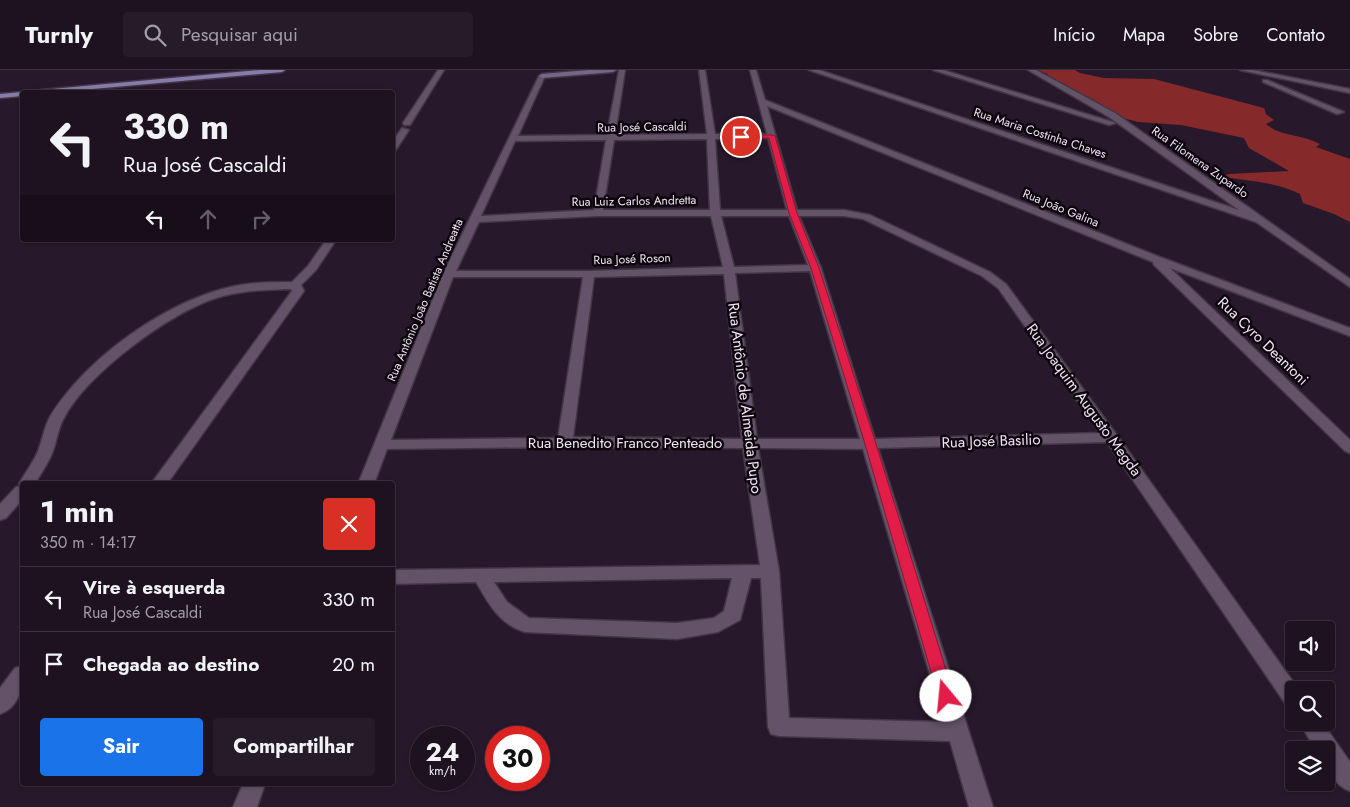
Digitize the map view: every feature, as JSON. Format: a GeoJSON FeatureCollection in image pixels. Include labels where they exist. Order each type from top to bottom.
{"type":"FeatureCollection","features":[{"type":"Feature","properties":{"kind":"main road"},"geometry":{"type":"LineString","coordinates":[[63,90],[282,70]]}},
{"type":"Feature","properties":{"kind":"main road"},"geometry":{"type":"LineString","coordinates":[[0,96],[20,94]]}},
{"type":"Feature","properties":{"kind":"street"},"geometry":{"type":"LineString","coordinates":[[395,144],[441,70]]}},
{"type":"Feature","properties":{"kind":"street"},"geometry":{"type":"LineString","coordinates":[[543,73],[575,70]]}},
{"type":"Feature","properties":{"kind":"street"},"geometry":{"type":"LineString","coordinates":[[543,73],[613,70]]}},
{"type":"Feature","properties":{"kind":"street"},"geometry":{"type":"LineString","coordinates":[[598,213],[609,138],[622,70]]}},
{"type":"Feature","properties":{"kind":"street","name":"Rua Antônio de Almeida Pupo"},"geometry":{"type":"LineString","coordinates":[[702,70],[710,137],[715,213],[729,270],[750,444],[770,572],[780,727],[957,732]]}},
{"type":"Feature","properties":{"kind":"street"},"geometry":{"type":"LineString","coordinates":[[753,70],[793,213],[815,268],[871,444],[981,807]]}},
{"type":"Feature","properties":{"kind":"street","name":"Rua Maria Costinha Chaves"},"geometry":{"type":"LineString","coordinates":[[812,70],[1260,220]]}},
{"type":"Feature","properties":{"kind":"street"},"geometry":{"type":"LineString","coordinates":[[936,70],[1130,128]]}},
{"type":"Feature","properties":{"kind":"street","name":"Rua Filomena Zupardo"},"geometry":{"type":"LineString","coordinates":[[1031,70],[1112,115],[1350,284]]}},
{"type":"Feature","properties":{"kind":"street"},"geometry":{"type":"LineString","coordinates":[[1243,70],[1350,91]]}},
{"type":"Feature","properties":{"kind":"street"},"geometry":{"type":"LineString","coordinates":[[1266,70],[1350,86]]}},
{"type":"Feature","properties":{"kind":"street"},"geometry":{"type":"LineString","coordinates":[[1254,71],[1254,76],[1258,79],[1340,112]]}},
{"type":"Feature","properties":{"kind":"street","name":"Rua Antônio João Batista Andreatta"},"geometry":{"type":"LineString","coordinates":[[367,481],[449,274],[543,73]]}},
{"type":"Feature","properties":{"kind":"street","name":"Rua João Galina"},"geometry":{"type":"LineString","coordinates":[[763,102],[1153,258],[1350,332]]}},
{"type":"Feature","properties":{"kind":"street","name":"Rua José Cascaldi"},"geometry":{"type":"LineString","coordinates":[[513,139],[772,136]]}},
{"type":"Feature","properties":{"kind":"street","name":"Rua Joaquim Augusto Megda"},"geometry":{"type":"LineString","coordinates":[[793,213],[844,212],[866,217],[994,280],[1002,286],[1111,437],[1285,687]]}},
{"type":"Feature","properties":{"kind":"street","name":"Rua Luiz Carlos Andretta"},"geometry":{"type":"LineString","coordinates":[[475,219],[598,213],[793,213]]}},
{"type":"Feature","properties":{"kind":"street"},"geometry":{"type":"LineString","coordinates":[[161,481],[330,242]]}},
{"type":"Feature","properties":{"kind":"street","name":"Rua Cyro Deantoni"},"geometry":{"type":"LineString","coordinates":[[1153,258],[1350,448]]}},
{"type":"Feature","properties":{"kind":"street","name":"Rua José Roson"},"geometry":{"type":"LineString","coordinates":[[449,274],[589,274],[815,268]]}},
{"type":"Feature","properties":{"kind":"street"},"geometry":{"type":"LineString","coordinates":[[565,442],[589,274]]}},
{"type":"Feature","properties":{"kind":"street"},"geometry":{"type":"LineString","coordinates":[[29,481],[45,452],[57,416],[82,386],[117,353],[163,318],[183,306],[228,291],[296,288]]}},
{"type":"Feature","properties":{"kind":"street","name":"Rua José Basilio"},"geometry":{"type":"LineString","coordinates":[[871,444],[1111,437]]}},
{"type":"Feature","properties":{"kind":"street","name":"Rua Benedito Franco Penteado"},"geometry":{"type":"LineString","coordinates":[[380,445],[565,442],[871,444]]}},
{"type":"Feature","properties":{"kind":"street"},"geometry":{"type":"LineString","coordinates":[[0,514],[20,493]]}},
{"type":"Feature","properties":{"kind":"street"},"geometry":{"type":"LineString","coordinates":[[481,576],[500,607],[525,625],[677,631],[718,625],[733,615],[743,572]]}},
{"type":"Feature","properties":{"kind":"street"},"geometry":{"type":"LineString","coordinates":[[395,577],[770,572]]}},
{"type":"Feature","properties":{"kind":"street"},"geometry":{"type":"LineString","coordinates":[[0,705],[20,677]]}},
{"type":"Feature","properties":{"kind":"street"},"geometry":{"type":"LineString","coordinates":[[1315,731],[1350,782]]}},
{"type":"Feature","properties":{"kind":"street"},"geometry":{"type":"LineString","coordinates":[[245,807],[253,786]]}},
{"type":"Feature","properties":{"kind":"shaded area"},"geometry":{"type":"Polygon","coordinates":[[[1037,70],[1075,70],[1080,73],[1104,78],[1154,79],[1264,108],[1266,114],[1274,120],[1266,124],[1272,128],[1307,138],[1320,144],[1316,147],[1350,159],[1350,222],[1303,203],[1300,194],[1291,190],[1271,184],[1222,176],[1289,171],[1249,148],[1244,138],[1181,125],[1138,122],[1115,116],[1046,78],[1048,74],[1037,70]]]}},
{"type":"Feature","properties":{"kind":"route"},"geometry":{"type":"LineString","coordinates":[[741,137],[772,136],[793,213],[815,268],[871,444],[946,696]]}}]}
